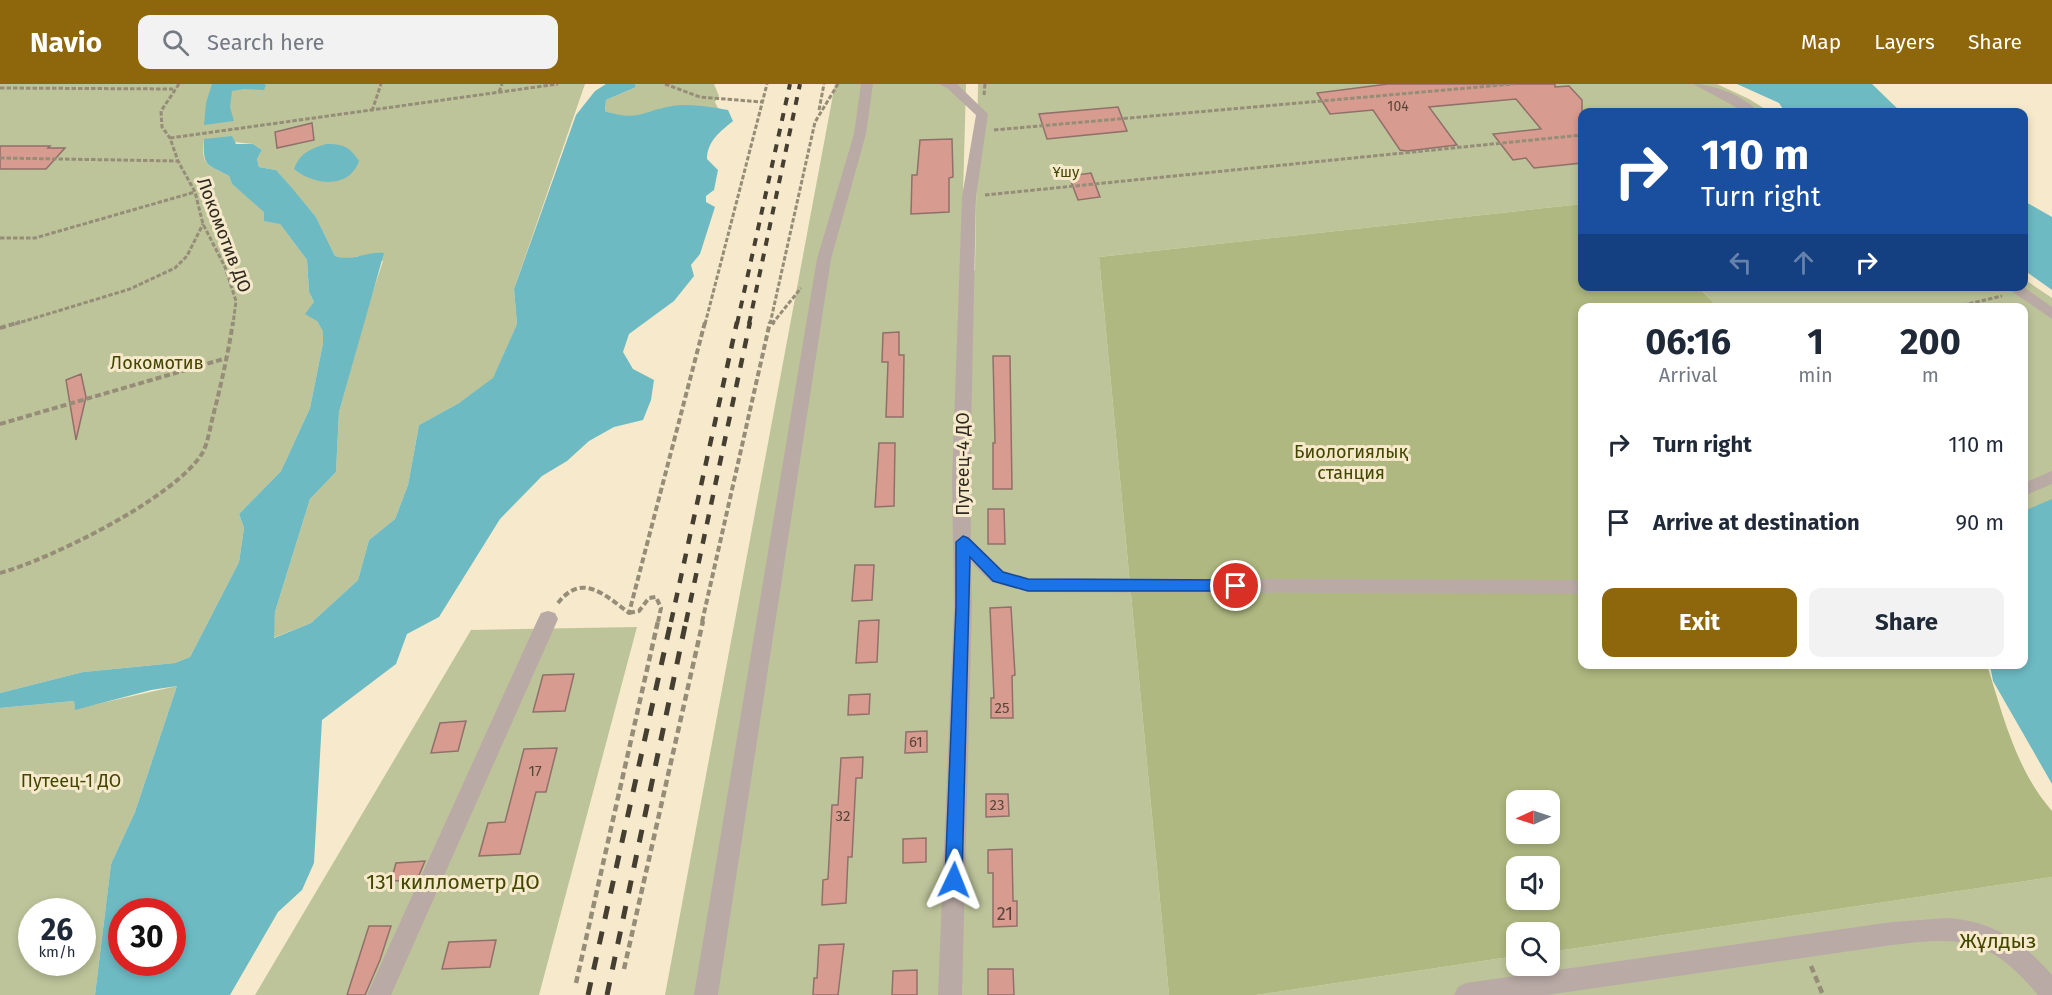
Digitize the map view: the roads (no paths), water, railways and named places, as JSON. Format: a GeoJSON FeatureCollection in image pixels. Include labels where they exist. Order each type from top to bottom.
{"type":"FeatureCollection","features":[{"type":"Feature","properties":{"kind":"street"},"geometry":{"type":"LineString","coordinates":[[706,995],[824,259],[860,134],[867,84]]}},
{"type":"Feature","properties":{"kind":"street","name":"Путеец-4 ДО"},"geometry":{"type":"LineString","coordinates":[[945,84],[951,85],[982,123],[969,197],[961,481],[963,606],[950,995]]}},
{"type":"Feature","properties":{"kind":"street"},"geometry":{"type":"LineString","coordinates":[[1699,84],[1745,108]]}},
{"type":"Feature","properties":{"kind":"street"},"geometry":{"type":"LineString","coordinates":[[2019,291],[2052,314]]}},
{"type":"Feature","properties":{"kind":"street"},"geometry":{"type":"LineString","coordinates":[[2028,488],[2052,477]]}},
{"type":"Feature","properties":{"kind":"street"},"geometry":{"type":"LineString","coordinates":[[963,542],[998,577],[1028,585],[1578,587]]}},
{"type":"Feature","properties":{"kind":"street"},"geometry":{"type":"LineString","coordinates":[[379,995],[548,620]]}},
{"type":"Feature","properties":{"kind":"street"},"geometry":{"type":"LineString","coordinates":[[1466,995],[1914,931],[1950,930],[1979,933],[2013,950],[2052,993]]}},
{"type":"Feature","properties":{"kind":"water"},"geometry":{"type":"Polygon","coordinates":[[[212,84],[266,85],[264,90],[232,91],[230,107],[234,121],[204,125],[206,103],[212,84]]]}},
{"type":"Feature","properties":{"kind":"water"},"geometry":{"type":"Polygon","coordinates":[[[606,84],[635,84],[636,87],[606,100],[605,111],[633,116],[672,106],[693,105],[728,110],[733,121],[709,147],[707,159],[718,170],[714,190],[706,196],[706,202],[715,207],[700,254],[691,265],[694,276],[674,301],[629,334],[623,352],[633,369],[654,380],[651,400],[643,420],[614,427],[589,441],[567,461],[542,476],[500,519],[439,617],[407,634],[396,664],[322,720],[314,863],[302,890],[278,912],[230,995],[95,995],[111,864],[135,812],[177,686],[151,690],[75,710],[74,701],[0,708],[0,693],[83,672],[175,663],[190,657],[239,562],[244,528],[239,514],[281,471],[310,408],[323,343],[323,331],[317,321],[305,314],[314,302],[309,292],[307,260],[280,224],[264,221],[264,212],[232,184],[229,176],[207,164],[204,155],[204,139],[232,136],[236,144],[253,144],[262,150],[257,159],[259,167],[276,170],[292,188],[316,217],[335,256],[347,258],[384,253],[339,412],[336,472],[310,499],[275,612],[274,638],[311,623],[358,580],[369,540],[395,519],[408,485],[419,425],[459,403],[493,378],[517,324],[514,289],[576,115],[595,91],[606,84]]]}},
{"type":"Feature","properties":{"kind":"water"},"geometry":{"type":"Polygon","coordinates":[[[1737,84],[1872,84],[1897,108],[1782,108],[1779,103],[1737,84]]]}},
{"type":"Feature","properties":{"kind":"water"},"geometry":{"type":"Polygon","coordinates":[[[326,144],[345,147],[359,161],[347,177],[330,182],[320,181],[311,179],[294,169],[306,152],[326,144]]]}},
{"type":"Feature","properties":{"kind":"water"},"geometry":{"type":"Polygon","coordinates":[[[2028,203],[2052,217],[2052,290],[2028,273],[2028,203]]]}},
{"type":"Feature","properties":{"kind":"water"},"geometry":{"type":"Polygon","coordinates":[[[2052,499],[2052,784],[1993,681],[1991,669],[2028,669],[2028,509],[2052,499]]]}},
{"type":"Feature","properties":{"kind":"railway"},"geometry":{"type":"LineString","coordinates":[[737,324],[790,84]]}},
{"type":"Feature","properties":{"kind":"railway"},"geometry":{"type":"LineString","coordinates":[[749,324],[800,84]]}},
{"type":"Feature","properties":{"kind":"railway"},"geometry":{"type":"LineString","coordinates":[[671,622],[737,322]]}},
{"type":"Feature","properties":{"kind":"railway"},"geometry":{"type":"LineString","coordinates":[[686,622],[750,322]]}},
{"type":"Feature","properties":{"kind":"railway"},"geometry":{"type":"LineString","coordinates":[[588,995],[671,621]]}},
{"type":"Feature","properties":{"kind":"railway"},"geometry":{"type":"LineString","coordinates":[[607,995],[686,621]]}},
{"type":"Feature","properties":{"kind":"park label","name":"Ұшу"},"geometry":{"type":"Point","coordinates":[1066,172]}},
{"type":"Feature","properties":{"kind":"park label","name":"Локомотив"},"geometry":{"type":"Point","coordinates":[157,363]}},
{"type":"Feature","properties":{"kind":"park label","name":"Биологиялық станция"},"geometry":{"type":"Point","coordinates":[1351,462]}},
{"type":"Feature","properties":{"kind":"park label","name":"Путеец-1 ДО"},"geometry":{"type":"Point","coordinates":[71,781]}},
{"type":"Feature","properties":{"kind":"park label","name":"131 киллометр ДО"},"geometry":{"type":"Point","coordinates":[453,882]}},
{"type":"Feature","properties":{"kind":"park label","name":"Жұлдыз"},"geometry":{"type":"Point","coordinates":[1998,941]}}]}
